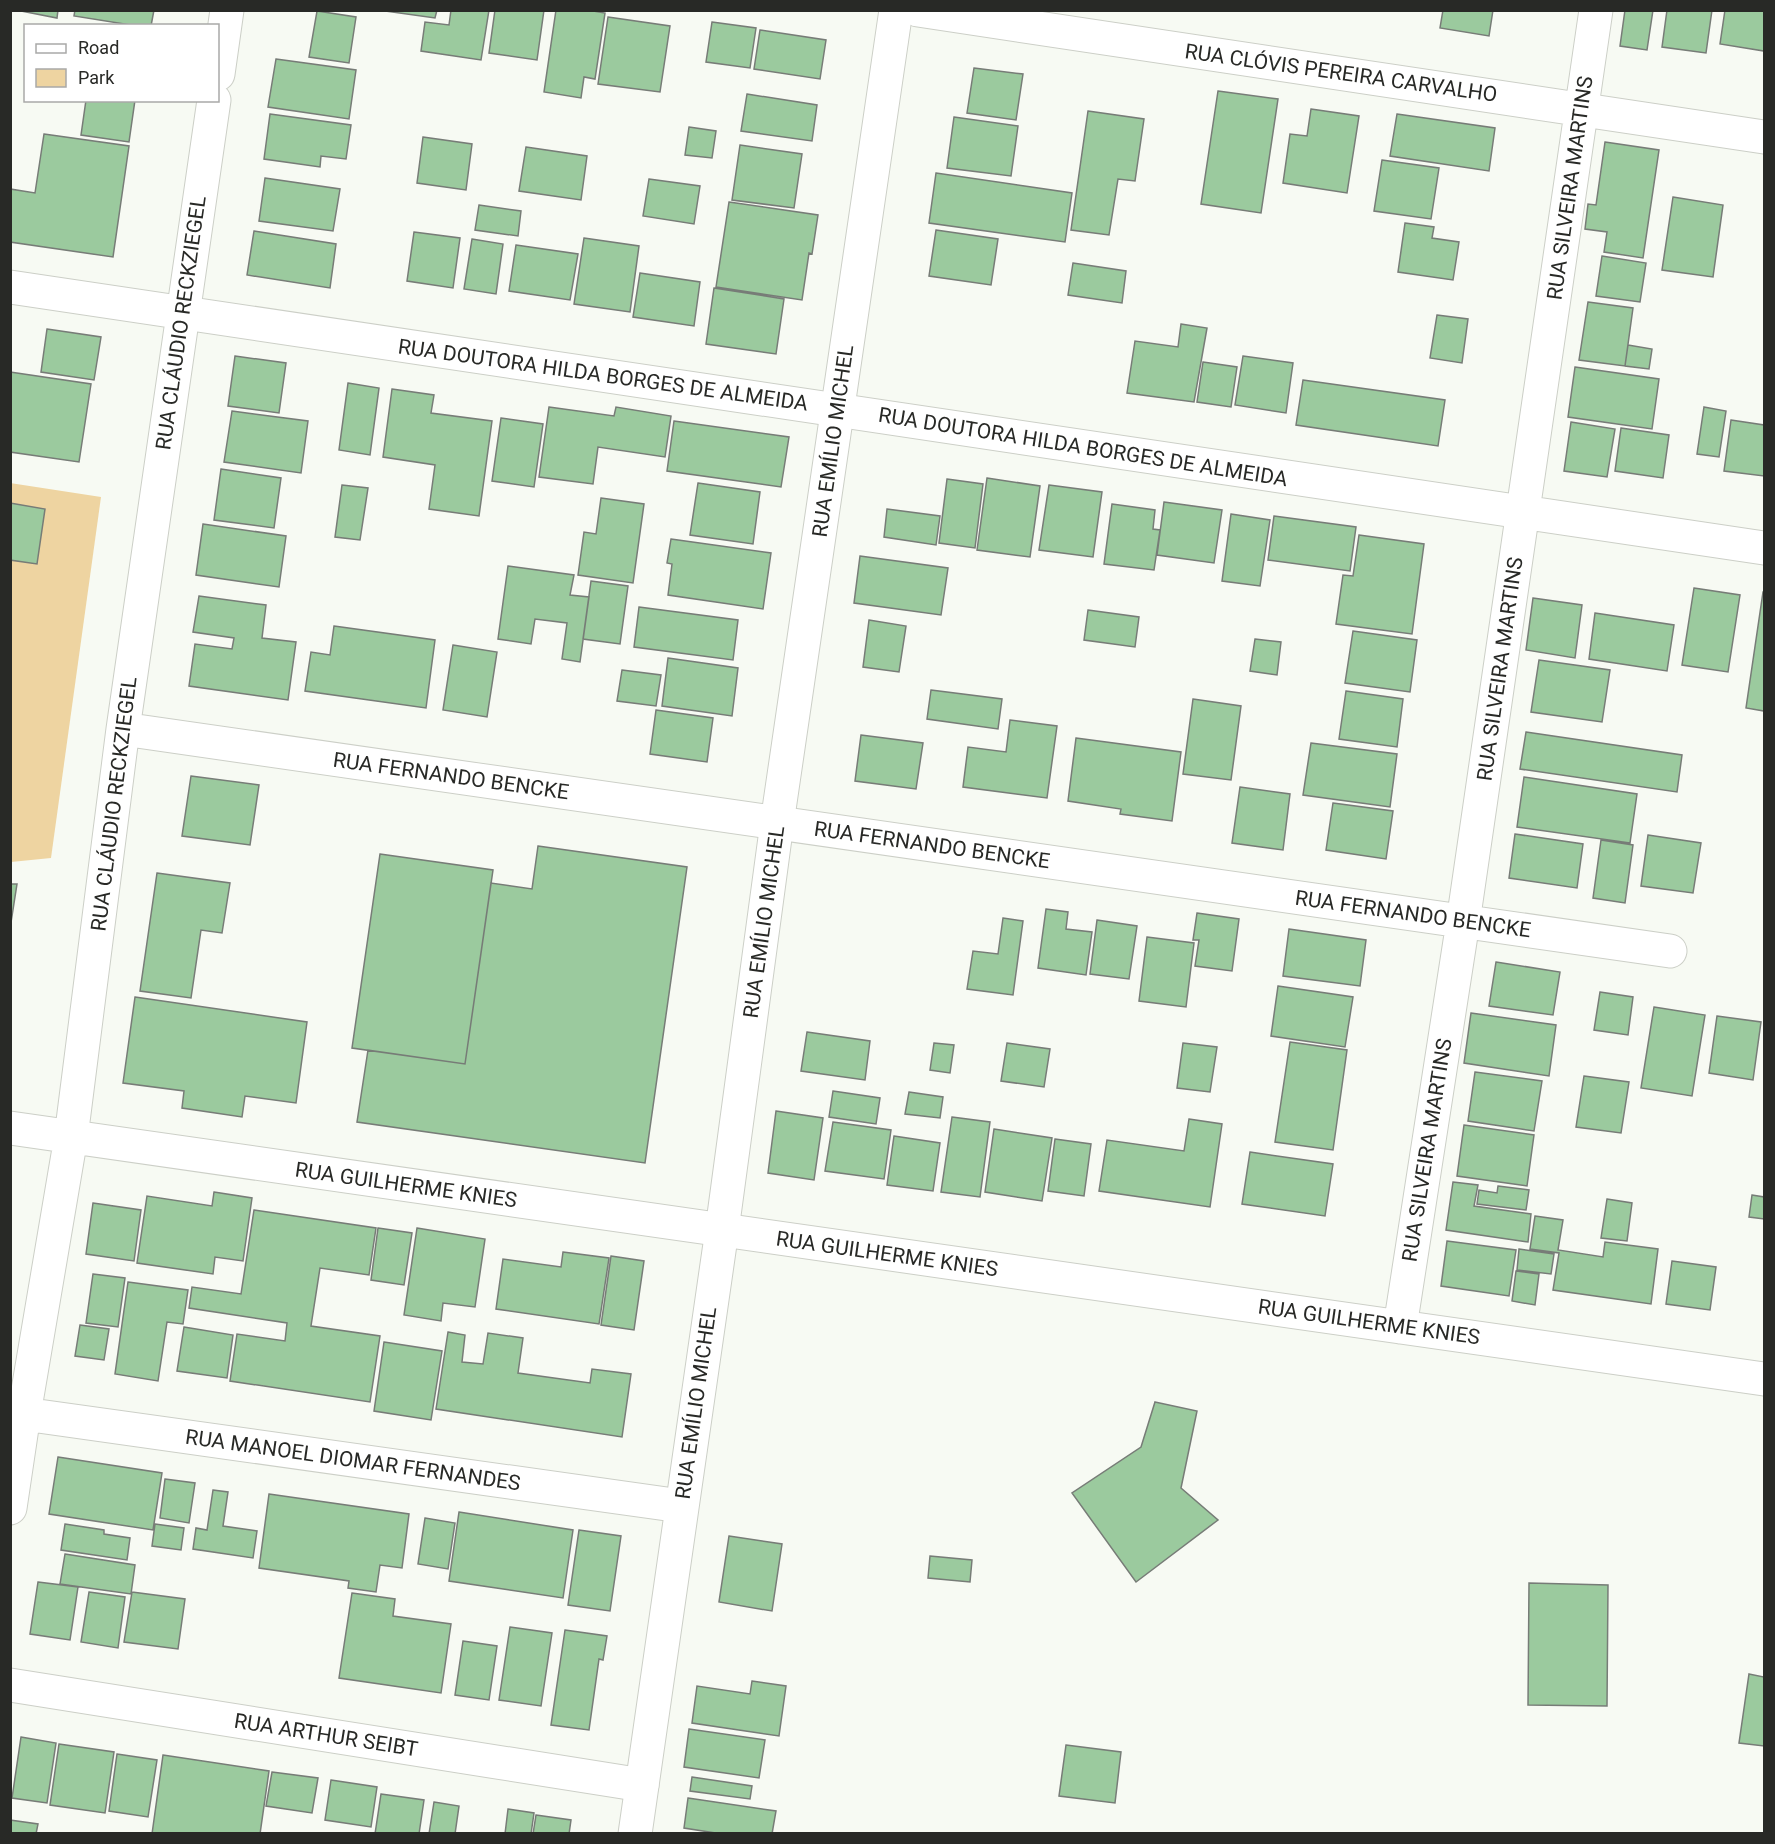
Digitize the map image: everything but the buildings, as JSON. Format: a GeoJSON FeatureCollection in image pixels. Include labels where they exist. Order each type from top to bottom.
{"type":"FeatureCollection","features":[{"type":"Feature","properties":{"kind":"street"},"geometry":{"type":"LineString","coordinates":[[219,67],[227,10]]}},
{"type":"Feature","properties":{"kind":"street","name":"RUA EMÍLIO MICHEL"},"geometry":{"type":"LineString","coordinates":[[635,1833],[722,1230],[777,823],[896,10]]}},
{"type":"Feature","properties":{"kind":"street","name":"RUA CLÓVIS PEREIRA CARVALHO"},"geometry":{"type":"LineString","coordinates":[[918,10],[1764,136]]}},
{"type":"Feature","properties":{"kind":"street","name":"RUA SILVEIRA MARTINS"},"geometry":{"type":"LineString","coordinates":[[1400,1327],[1463,922],[1596,10]]}},
{"type":"Feature","properties":{"kind":"street","name":"RUA CLÁUDIO RECKZIEGEL"},"geometry":{"type":"LineString","coordinates":[[10,1508],[71,1137],[123,729],[214,102]]}},
{"type":"Feature","properties":{"kind":"street","name":"RUA DOUTORA HILDA BORGES DE ALMEIDA"},"geometry":{"type":"LineString","coordinates":[[10,287],[1764,548]]}},
{"type":"Feature","properties":{"kind":"street","name":"RUA FERNANDO BENCKE"},"geometry":{"type":"LineString","coordinates":[[123,729],[1670,951]]}},
{"type":"Feature","properties":{"kind":"street","name":"RUA GUILHERME KNIES"},"geometry":{"type":"LineString","coordinates":[[10,1128],[1764,1379]]}},
{"type":"Feature","properties":{"kind":"street","name":"RUA MANOEL DIOMAR FERNANDES"},"geometry":{"type":"LineString","coordinates":[[24,1414],[681,1506]]}},
{"type":"Feature","properties":{"kind":"street","name":"RUA ARTHUR SEIBT"},"geometry":{"type":"LineString","coordinates":[[10,1685],[642,1785]]}},
{"type":"Feature","properties":{"kind":"green space"},"geometry":{"type":"Polygon","coordinates":[[[10,483],[101,497],[51,858],[11,862],[10,483]]]}}]}
